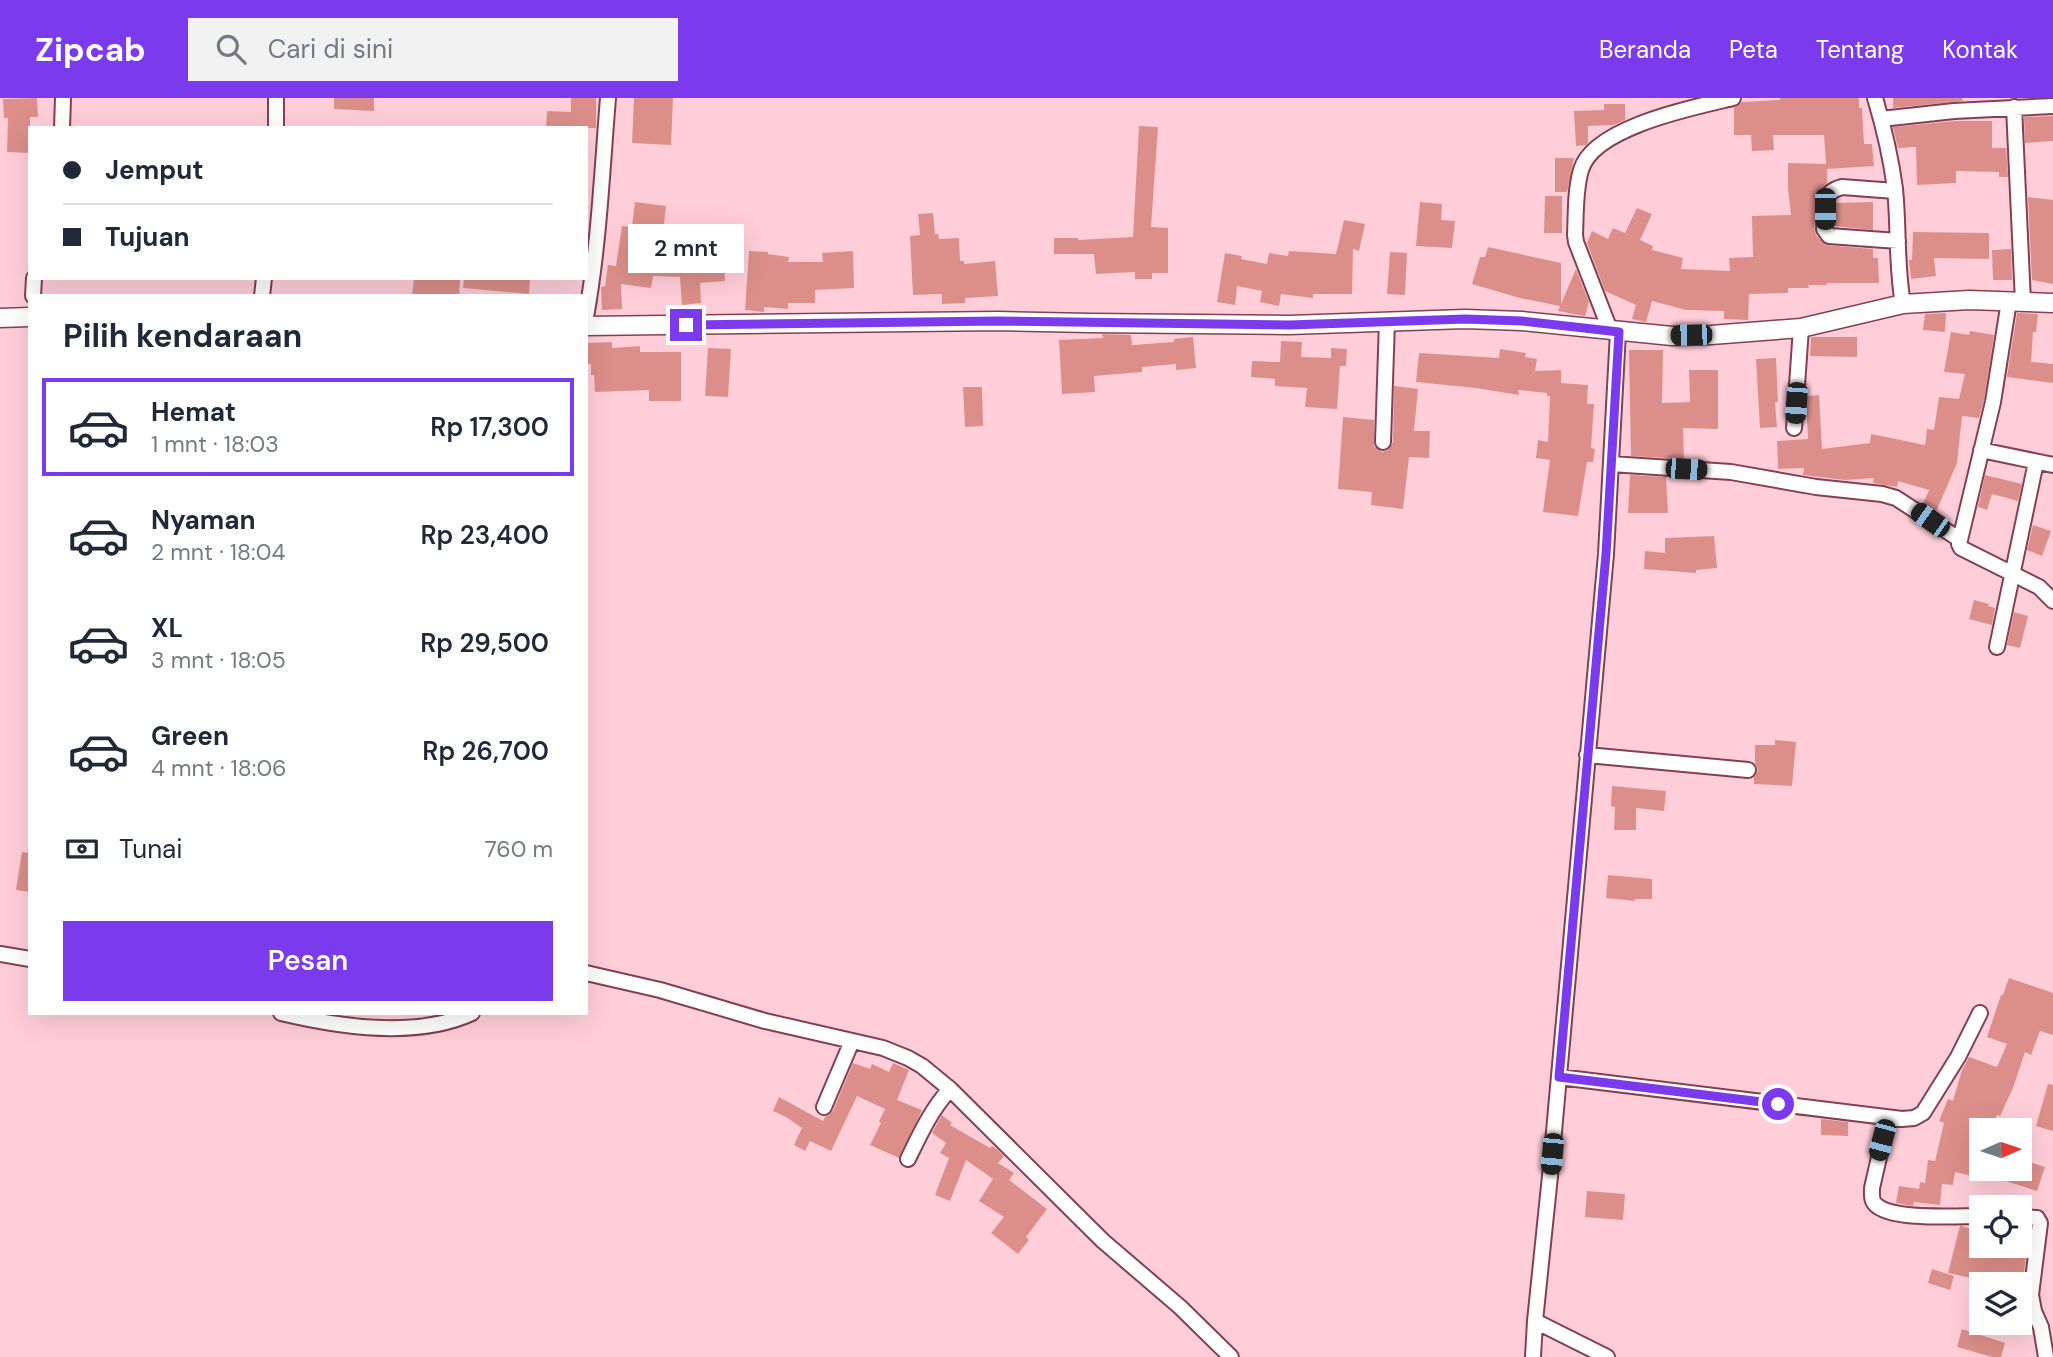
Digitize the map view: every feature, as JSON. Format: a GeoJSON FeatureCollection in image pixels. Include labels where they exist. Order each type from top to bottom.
{"type":"FeatureCollection","features":[{"type":"Feature","properties":{"kind":"street"},"geometry":{"type":"LineString","coordinates":[[62,126],[63,98]]}},
{"type":"Feature","properties":{"kind":"street"},"geometry":{"type":"LineString","coordinates":[[276,98],[276,126]]}},
{"type":"Feature","properties":{"kind":"street"},"geometry":{"type":"LineString","coordinates":[[588,306],[600,215],[608,98]]}},
{"type":"Feature","properties":{"kind":"street"},"geometry":{"type":"LineString","coordinates":[[1533,1357],[1606,554],[1611,464],[1614,331],[1576,242],[1581,169],[1595,149],[1643,122],[1733,98]]}},
{"type":"Feature","properties":{"kind":"street"},"geometry":{"type":"LineString","coordinates":[[1875,98],[1890,155],[1895,191],[1903,304]]}},
{"type":"Feature","properties":{"kind":"street"},"geometry":{"type":"LineString","coordinates":[[1881,119],[2053,106]]}},
{"type":"Feature","properties":{"kind":"street"},"geometry":{"type":"LineString","coordinates":[[2014,107],[2016,302],[1959,544],[1961,548],[2010,579],[2039,587],[2053,601]]}},
{"type":"Feature","properties":{"kind":"street"},"geometry":{"type":"LineString","coordinates":[[1895,191],[1842,187],[1835,189],[1826,199],[1824,229],[1829,236],[1898,241]]}},
{"type":"Feature","properties":{"kind":"street"},"geometry":{"type":"LineString","coordinates":[[588,326],[998,321],[1289,325],[1493,319],[1672,336],[1801,328],[1903,304],[1969,300],[2053,303]]}},
{"type":"Feature","properties":{"kind":"street"},"geometry":{"type":"LineString","coordinates":[[0,318],[28,317]]}},
{"type":"Feature","properties":{"kind":"street"},"geometry":{"type":"LineString","coordinates":[[1383,442],[1387,321]]}},
{"type":"Feature","properties":{"kind":"street"},"geometry":{"type":"LineString","coordinates":[[1794,428],[1801,328]]}},
{"type":"Feature","properties":{"kind":"street"},"geometry":{"type":"LineString","coordinates":[[1981,450],[2053,465]]}},
{"type":"Feature","properties":{"kind":"street"},"geometry":{"type":"LineString","coordinates":[[1997,647],[2036,462]]}},
{"type":"Feature","properties":{"kind":"street"},"geometry":{"type":"LineString","coordinates":[[1611,464],[1731,472],[1816,487],[1882,494],[1896,498],[1959,539]]}},
{"type":"Feature","properties":{"kind":"street"},"geometry":{"type":"LineString","coordinates":[[1587,755],[1748,770]]}},
{"type":"Feature","properties":{"kind":"street"},"geometry":{"type":"LineString","coordinates":[[0,954],[28,959]]}},
{"type":"Feature","properties":{"kind":"street"},"geometry":{"type":"LineString","coordinates":[[588,973],[660,990],[765,1021],[883,1048],[908,1058],[950,1089],[1103,1241],[1180,1307],[1231,1357]]}},
{"type":"Feature","properties":{"kind":"street"},"geometry":{"type":"LineString","coordinates":[[1559,1077],[1888,1118],[1914,1118],[1923,1113],[1958,1057],[1980,1013]]}},
{"type":"Feature","properties":{"kind":"street"},"geometry":{"type":"LineString","coordinates":[[311,1017],[392,1028],[456,1020],[467,1015]]}},
{"type":"Feature","properties":{"kind":"street"},"geometry":{"type":"LineString","coordinates":[[824,1107],[852,1041]]}},
{"type":"Feature","properties":{"kind":"street"},"geometry":{"type":"LineString","coordinates":[[908,1159],[931,1113],[950,1089]]}},
{"type":"Feature","properties":{"kind":"street"},"geometry":{"type":"LineString","coordinates":[[1888,1118],[1872,1188],[1871,1197],[1874,1204],[1900,1215],[1969,1216]]}},
{"type":"Feature","properties":{"kind":"street"},"geometry":{"type":"LineString","coordinates":[[2032,1218],[2037,1218],[2040,1223],[2031,1295],[2046,1357]]}},
{"type":"Feature","properties":{"kind":"street"},"geometry":{"type":"LineString","coordinates":[[1535,1321],[1607,1357]]}},
{"type":"Feature","properties":{"kind":"building"},"geometry":{"type":"Polygon","coordinates":[[[37,98],[38,117],[30,117],[28,126],[28,153],[7,152],[8,118],[4,118],[3,99],[37,98]]]}},
{"type":"Feature","properties":{"kind":"building"},"geometry":{"type":"Polygon","coordinates":[[[334,98],[374,98],[374,111],[334,109],[334,98]]]}},
{"type":"Feature","properties":{"kind":"building"},"geometry":{"type":"Polygon","coordinates":[[[571,98],[596,98],[596,128],[546,126],[547,111],[571,112],[571,98]]]}},
{"type":"Feature","properties":{"kind":"building"},"geometry":{"type":"Polygon","coordinates":[[[634,98],[673,98],[671,145],[632,143],[634,98]]]}},
{"type":"Feature","properties":{"kind":"building"},"geometry":{"type":"Polygon","coordinates":[[[1780,98],[1859,98],[1864,144],[1872,144],[1874,166],[1827,169],[1827,183],[1816,198],[1814,229],[1825,245],[1873,249],[1873,258],[1878,258],[1879,283],[1827,283],[1808,285],[1809,288],[1788,288],[1788,293],[1749,294],[1748,320],[1724,319],[1724,311],[1686,310],[1652,301],[1646,322],[1632,319],[1636,305],[1605,291],[1587,243],[1592,231],[1608,239],[1613,228],[1625,233],[1637,208],[1652,214],[1640,240],[1653,246],[1652,250],[1683,258],[1681,269],[1730,271],[1729,258],[1753,257],[1752,216],[1791,215],[1788,163],[1826,164],[1824,135],[1773,135],[1774,150],[1752,151],[1751,135],[1734,135],[1734,108],[1742,102],[1780,98]]]}},
{"type":"Feature","properties":{"kind":"building"},"geometry":{"type":"Polygon","coordinates":[[[1893,98],[1962,98],[1963,101],[1893,108],[1893,98]]]}},
{"type":"Feature","properties":{"kind":"building"},"geometry":{"type":"Polygon","coordinates":[[[1604,104],[1625,104],[1625,120],[1614,125],[1588,126],[1588,143],[1576,146],[1574,111],[1604,110],[1604,104]]]}},
{"type":"Feature","properties":{"kind":"building"},"geometry":{"type":"Polygon","coordinates":[[[2053,116],[2053,141],[2025,143],[2024,117],[2053,116]]]}},
{"type":"Feature","properties":{"kind":"building"},"geometry":{"type":"Polygon","coordinates":[[[1955,121],[1992,121],[1992,148],[2006,148],[2008,177],[1999,177],[1999,172],[1956,171],[1956,183],[1917,185],[1916,147],[1898,148],[1893,127],[1955,121]]]}},
{"type":"Feature","properties":{"kind":"building"},"geometry":{"type":"Polygon","coordinates":[[[1139,126],[1158,127],[1151,227],[1168,228],[1168,273],[1152,273],[1152,279],[1135,279],[1135,272],[1096,274],[1094,254],[1054,254],[1054,238],[1078,240],[1133,237],[1139,126]]]}},
{"type":"Feature","properties":{"kind":"building"},"geometry":{"type":"Polygon","coordinates":[[[1555,158],[1574,158],[1567,192],[1555,192],[1555,158]]]}},
{"type":"Feature","properties":{"kind":"building"},"geometry":{"type":"Polygon","coordinates":[[[1545,196],[1562,196],[1562,233],[1544,233],[1545,196]]]}},
{"type":"Feature","properties":{"kind":"building"},"geometry":{"type":"Polygon","coordinates":[[[2028,197],[2053,200],[2053,284],[2032,280],[2028,197]]]}},
{"type":"Feature","properties":{"kind":"building"},"geometry":{"type":"Polygon","coordinates":[[[635,202],[666,206],[663,232],[698,236],[697,250],[724,248],[725,281],[700,283],[701,303],[682,305],[680,277],[653,276],[651,288],[621,284],[622,309],[602,310],[601,287],[605,286],[608,265],[616,266],[622,226],[632,227],[635,202]]]}},
{"type":"Feature","properties":{"kind":"building"},"geometry":{"type":"Polygon","coordinates":[[[1420,202],[1442,204],[1441,220],[1455,221],[1452,248],[1416,246],[1420,202]]]}},
{"type":"Feature","properties":{"kind":"building"},"geometry":{"type":"Polygon","coordinates":[[[1873,202],[1873,230],[1834,226],[1835,203],[1873,202]]]}},
{"type":"Feature","properties":{"kind":"building"},"geometry":{"type":"Polygon","coordinates":[[[933,213],[935,234],[938,234],[939,239],[959,238],[960,261],[964,261],[964,264],[995,261],[998,296],[965,298],[965,303],[942,304],[942,294],[913,295],[910,236],[920,235],[918,214],[933,213]]]}},
{"type":"Feature","properties":{"kind":"building"},"geometry":{"type":"Polygon","coordinates":[[[1344,220],[1365,224],[1359,251],[1353,249],[1352,294],[1313,294],[1313,298],[1281,294],[1279,306],[1260,302],[1262,291],[1237,286],[1235,305],[1217,302],[1225,253],[1267,264],[1269,253],[1288,256],[1289,251],[1336,254],[1344,220]]]}},
{"type":"Feature","properties":{"kind":"building"},"geometry":{"type":"Polygon","coordinates":[[[1913,232],[1989,233],[1989,259],[1934,258],[1936,276],[1911,279],[1909,260],[1912,260],[1913,232]]]}},
{"type":"Feature","properties":{"kind":"building"},"geometry":{"type":"Polygon","coordinates":[[[1488,247],[1561,263],[1561,304],[1576,269],[1589,302],[1585,316],[1558,311],[1560,306],[1472,284],[1480,257],[1485,257],[1488,247]]]}},
{"type":"Feature","properties":{"kind":"building"},"geometry":{"type":"Polygon","coordinates":[[[2011,249],[2012,280],[1993,280],[1992,250],[2011,249]]]}},
{"type":"Feature","properties":{"kind":"building"},"geometry":{"type":"Polygon","coordinates":[[[749,251],[789,257],[788,262],[823,262],[822,253],[853,251],[854,288],[815,290],[815,303],[788,303],[788,309],[764,307],[764,312],[745,310],[749,251]]]}},
{"type":"Feature","properties":{"kind":"building"},"geometry":{"type":"Polygon","coordinates":[[[1390,252],[1407,253],[1405,295],[1387,294],[1390,252]]]}},
{"type":"Feature","properties":{"kind":"building"},"geometry":{"type":"Polygon","coordinates":[[[414,280],[460,280],[459,294],[412,294],[414,280]]]}},
{"type":"Feature","properties":{"kind":"building"},"geometry":{"type":"Polygon","coordinates":[[[464,280],[530,280],[529,294],[463,288],[464,280]]]}},
{"type":"Feature","properties":{"kind":"building"},"geometry":{"type":"Polygon","coordinates":[[[1946,313],[1945,332],[1923,330],[1925,314],[1946,313]]]}},
{"type":"Feature","properties":{"kind":"building"},"geometry":{"type":"Polygon","coordinates":[[[2017,313],[2038,314],[2036,332],[2033,332],[2031,362],[2053,364],[2053,383],[2007,377],[2017,313]]]}},
{"type":"Feature","properties":{"kind":"building"},"geometry":{"type":"Polygon","coordinates":[[[1970,331],[1994,335],[1984,400],[1979,418],[1962,416],[1957,463],[1936,512],[1923,504],[1929,490],[1898,481],[1897,487],[1873,483],[1874,478],[1845,480],[1803,475],[1804,468],[1778,469],[1777,441],[1808,439],[1806,396],[1819,395],[1822,449],[1870,443],[1871,434],[1925,445],[1927,429],[1934,430],[1939,397],[1959,399],[1965,374],[1944,372],[1951,332],[1969,335],[1970,331]]]}},
{"type":"Feature","properties":{"kind":"building"},"geometry":{"type":"Polygon","coordinates":[[[1102,334],[1131,335],[1132,345],[1174,342],[1174,339],[1193,337],[1196,368],[1176,370],[1176,364],[1142,367],[1142,372],[1094,376],[1095,392],[1062,394],[1059,340],[1103,338],[1102,334]]]}},
{"type":"Feature","properties":{"kind":"building"},"geometry":{"type":"Polygon","coordinates":[[[1811,337],[1857,337],[1857,357],[1810,356],[1811,337]]]}},
{"type":"Feature","properties":{"kind":"building"},"geometry":{"type":"Polygon","coordinates":[[[1281,341],[1302,342],[1301,357],[1331,358],[1331,348],[1347,349],[1346,366],[1340,366],[1337,409],[1305,407],[1307,388],[1275,386],[1275,379],[1251,377],[1252,361],[1280,362],[1281,341]]]}},
{"type":"Feature","properties":{"kind":"building"},"geometry":{"type":"Polygon","coordinates":[[[612,342],[612,348],[640,346],[640,352],[681,352],[681,401],[649,401],[649,390],[595,392],[594,375],[591,375],[591,364],[588,364],[588,343],[612,342]]]}},
{"type":"Feature","properties":{"kind":"building"},"geometry":{"type":"Polygon","coordinates":[[[708,348],[731,349],[728,397],[705,396],[708,348]]]}},
{"type":"Feature","properties":{"kind":"building"},"geometry":{"type":"Polygon","coordinates":[[[1500,349],[1526,353],[1525,357],[1537,359],[1535,371],[1561,370],[1561,383],[1588,385],[1587,404],[1594,404],[1591,448],[1595,449],[1593,462],[1587,462],[1578,516],[1543,512],[1550,460],[1536,458],[1538,440],[1548,442],[1550,396],[1547,396],[1547,393],[1518,390],[1519,395],[1416,382],[1419,353],[1499,358],[1500,349]]]}},
{"type":"Feature","properties":{"kind":"building"},"geometry":{"type":"Polygon","coordinates":[[[1629,350],[1663,350],[1662,403],[1690,402],[1689,370],[1718,370],[1718,429],[1683,428],[1684,459],[1631,456],[1629,350]]]}},
{"type":"Feature","properties":{"kind":"building"},"geometry":{"type":"Polygon","coordinates":[[[1776,358],[1777,427],[1760,428],[1756,359],[1776,358]]]}},
{"type":"Feature","properties":{"kind":"building"},"geometry":{"type":"Polygon","coordinates":[[[1394,386],[1418,389],[1414,431],[1430,431],[1429,458],[1409,457],[1403,509],[1371,505],[1372,492],[1338,489],[1343,417],[1374,420],[1374,446],[1382,452],[1388,450],[1393,442],[1394,386]]]}},
{"type":"Feature","properties":{"kind":"building"},"geometry":{"type":"Polygon","coordinates":[[[963,387],[982,387],[983,426],[965,427],[963,387]]]}},
{"type":"Feature","properties":{"kind":"building"},"geometry":{"type":"Polygon","coordinates":[[[1630,475],[1666,477],[1668,513],[1628,513],[1630,475]]]}},
{"type":"Feature","properties":{"kind":"building"},"geometry":{"type":"Polygon","coordinates":[[[1985,475],[2022,484],[2018,501],[1992,494],[1987,510],[1978,507],[1985,475]]]}},
{"type":"Feature","properties":{"kind":"building"},"geometry":{"type":"Polygon","coordinates":[[[2033,525],[2051,531],[2042,556],[2027,550],[2033,525]]]}},
{"type":"Feature","properties":{"kind":"building"},"geometry":{"type":"Polygon","coordinates":[[[1714,536],[1717,568],[1696,570],[1696,573],[1644,569],[1645,551],[1665,553],[1665,538],[1714,536]]]}},
{"type":"Feature","properties":{"kind":"building"},"geometry":{"type":"Polygon","coordinates":[[[1974,600],[1995,608],[1992,625],[1969,619],[1974,600]]]}},
{"type":"Feature","properties":{"kind":"building"},"geometry":{"type":"Polygon","coordinates":[[[2014,612],[2028,616],[2020,648],[2007,645],[2014,612]]]}},
{"type":"Feature","properties":{"kind":"building"},"geometry":{"type":"Polygon","coordinates":[[[1775,740],[1796,742],[1792,786],[1754,784],[1758,770],[1755,763],[1755,745],[1775,745],[1775,740]]]}},
{"type":"Feature","properties":{"kind":"building"},"geometry":{"type":"Polygon","coordinates":[[[1612,786],[1666,791],[1664,811],[1636,808],[1636,830],[1614,830],[1612,786]]]}},
{"type":"Feature","properties":{"kind":"building"},"geometry":{"type":"Polygon","coordinates":[[[22,852],[28,853],[28,892],[16,890],[22,852]]]}},
{"type":"Feature","properties":{"kind":"building"},"geometry":{"type":"Polygon","coordinates":[[[1608,875],[1652,879],[1652,899],[1635,901],[1606,898],[1608,875]]]}},
{"type":"Feature","properties":{"kind":"building"},"geometry":{"type":"Polygon","coordinates":[[[2009,978],[2053,993],[2053,1035],[2040,1031],[2031,1055],[2025,1052],[2000,1116],[1969,1118],[1969,1175],[1955,1172],[1953,1185],[1942,1184],[1940,1205],[1914,1202],[1913,1206],[1896,1203],[1899,1186],[1919,1189],[1920,1182],[1925,1183],[1928,1160],[1935,1161],[1944,1123],[1939,1121],[1948,1099],[1953,1101],[1962,1070],[1969,1057],[1997,1067],[2007,1044],[1987,1037],[2009,978]]]}},
{"type":"Feature","properties":{"kind":"building"},"geometry":{"type":"Polygon","coordinates":[[[853,1063],[870,1069],[872,1064],[889,1072],[893,1063],[909,1070],[897,1100],[922,1110],[899,1158],[870,1145],[885,1109],[857,1096],[831,1151],[810,1141],[805,1151],[794,1145],[802,1128],[773,1111],[779,1097],[823,1121],[833,1111],[853,1063]]]}},
{"type":"Feature","properties":{"kind":"building"},"geometry":{"type":"Polygon","coordinates":[[[2048,1084],[2053,1085],[2053,1131],[2036,1126],[2048,1084]]]}},
{"type":"Feature","properties":{"kind":"building"},"geometry":{"type":"Polygon","coordinates":[[[942,1115],[952,1123],[950,1125],[998,1150],[1004,1156],[998,1163],[1014,1173],[1009,1180],[1047,1209],[1026,1237],[1029,1240],[1018,1254],[991,1233],[1004,1217],[979,1201],[993,1179],[966,1160],[950,1201],[935,1195],[949,1158],[940,1153],[946,1143],[932,1133],[942,1115]]]}},
{"type":"Feature","properties":{"kind":"building"},"geometry":{"type":"Polygon","coordinates":[[[1821,1119],[1848,1122],[1848,1136],[1821,1135],[1821,1119]]]}},
{"type":"Feature","properties":{"kind":"building"},"geometry":{"type":"Polygon","coordinates":[[[2032,1163],[2045,1167],[2037,1191],[2006,1181],[2032,1181],[2032,1163]]]}},
{"type":"Feature","properties":{"kind":"building"},"geometry":{"type":"Polygon","coordinates":[[[1587,1191],[1625,1194],[1623,1220],[1585,1217],[1587,1191]]]}},
{"type":"Feature","properties":{"kind":"building"},"geometry":{"type":"Polygon","coordinates":[[[1960,1226],[1969,1228],[1969,1258],[2026,1258],[2024,1272],[1969,1272],[1969,1277],[1948,1273],[1960,1226]]]}},
{"type":"Feature","properties":{"kind":"building"},"geometry":{"type":"Polygon","coordinates":[[[1932,1269],[1954,1276],[1950,1290],[1928,1283],[1932,1269]]]}},
{"type":"Feature","properties":{"kind":"building"},"geometry":{"type":"Polygon","coordinates":[[[1962,1329],[1969,1331],[1969,1335],[1980,1335],[2005,1343],[2001,1357],[1957,1347],[1962,1329]]]}},
{"type":"Feature","properties":{"kind":"route"},"geometry":{"type":"LineString","coordinates":[[686,325],[998,321],[1289,325],[1465,319],[1522,321],[1619,332],[1606,554],[1559,1077],[1778,1104]]}}]}
